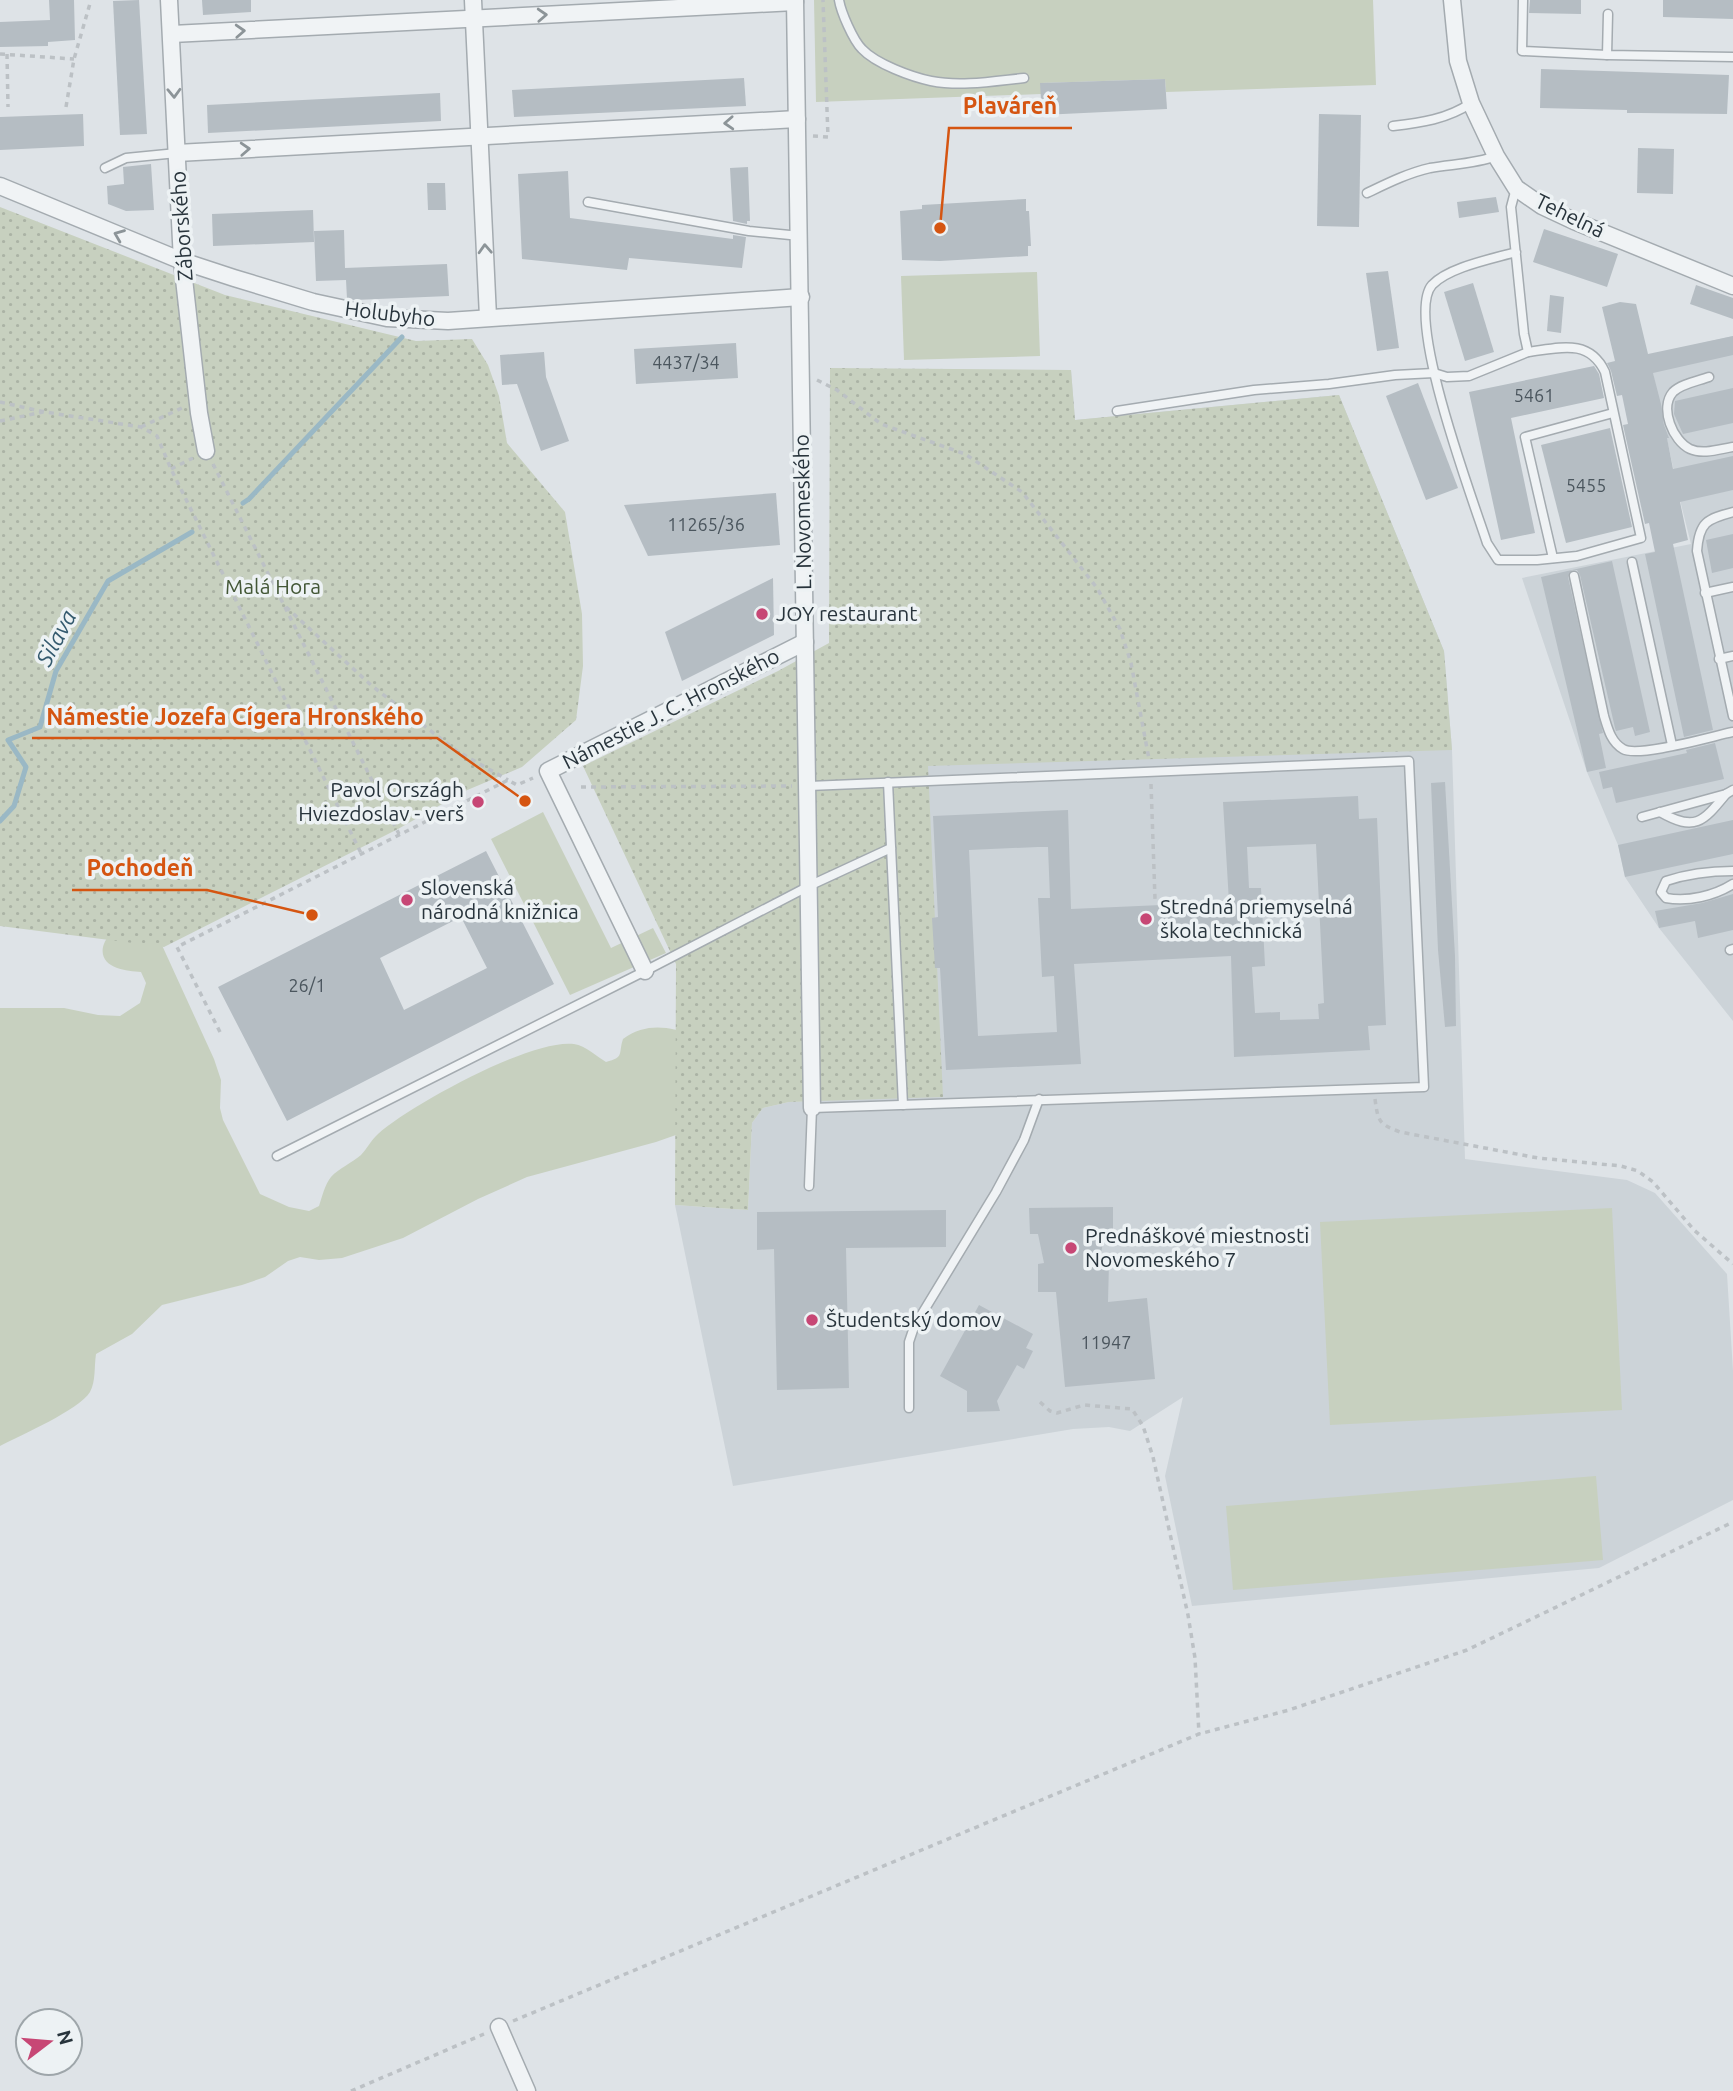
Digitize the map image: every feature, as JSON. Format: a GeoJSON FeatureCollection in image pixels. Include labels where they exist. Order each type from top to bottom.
{"type":"FeatureCollection","features":[{"type":"Feature","properties":{"kind":"street","name":"Záborského"},"geometry":{"type":"LineString","coordinates":[[169,0],[182,261],[206,451]]}},
{"type":"Feature","properties":{"kind":"street"},"geometry":{"type":"LineString","coordinates":[[472,0],[488,317]]}},
{"type":"Feature","properties":{"kind":"street","name":"Tehelná"},"geometry":{"type":"LineString","coordinates":[[1452,0],[1458,61],[1471,103],[1496,156],[1516,188],[1542,206],[1563,216],[1733,286]]}},
{"type":"Feature","properties":{"kind":"street"},"geometry":{"type":"LineString","coordinates":[[172,34],[795,1]]}},
{"type":"Feature","properties":{"kind":"street","name":"L. Novomeského"},"geometry":{"type":"LineString","coordinates":[[795,1],[811,885],[812,1108]]}},
{"type":"Feature","properties":{"kind":"street"},"geometry":{"type":"LineString","coordinates":[[177,153],[797,119]]}},
{"type":"Feature","properties":{"kind":"street","name":"Holubyho"},"geometry":{"type":"LineString","coordinates":[[0,186],[182,261],[285,295],[387,318],[422,321],[801,297]]}},
{"type":"Feature","properties":{"kind":"street","name":"Námestie J. C. Hronského"},"geometry":{"type":"LineString","coordinates":[[645,971],[548,771],[805,642]]}},
{"type":"Feature","properties":{"kind":"street"},"geometry":{"type":"LineString","coordinates":[[499,2027],[527,2091]]}},
{"type":"Feature","properties":{"kind":"lane"},"geometry":{"type":"LineString","coordinates":[[839,0],[840,9],[861,48],[882,64],[930,81],[953,83],[1024,78]]}},
{"type":"Feature","properties":{"kind":"lane"},"geometry":{"type":"LineString","coordinates":[[1523,0],[1522,51],[1733,57]]}},
{"type":"Feature","properties":{"kind":"lane"},"geometry":{"type":"LineString","coordinates":[[1607,55],[1608,14]]}},
{"type":"Feature","properties":{"kind":"lane"},"geometry":{"type":"LineString","coordinates":[[1393,127],[1459,112],[1471,103]]}},
{"type":"Feature","properties":{"kind":"lane"},"geometry":{"type":"LineString","coordinates":[[105,169],[126,158],[177,153]]}},
{"type":"Feature","properties":{"kind":"lane"},"geometry":{"type":"LineString","coordinates":[[1367,193],[1396,179],[1428,169],[1481,162],[1496,156]]}},
{"type":"Feature","properties":{"kind":"lane"},"geometry":{"type":"LineString","coordinates":[[1516,188],[1511,207],[1528,352]]}},
{"type":"Feature","properties":{"kind":"lane"},"geometry":{"type":"LineString","coordinates":[[589,202],[749,231],[800,236]]}},
{"type":"Feature","properties":{"kind":"lane"},"geometry":{"type":"LineString","coordinates":[[1117,411],[1254,390],[1434,373],[1447,377],[1469,376],[1528,352],[1565,347],[1586,351],[1598,358],[1605,372],[1641,538],[1577,556],[1498,561],[1487,543],[1442,406],[1434,373],[1424,302],[1431,286],[1445,276],[1516,252]]}},
{"type":"Feature","properties":{"kind":"lane"},"geometry":{"type":"LineString","coordinates":[[1709,377],[1674,392],[1668,401],[1672,430],[1678,440],[1689,449],[1699,452],[1733,447]]}},
{"type":"Feature","properties":{"kind":"lane"},"geometry":{"type":"LineString","coordinates":[[1553,558],[1525,438],[1614,414]]}},
{"type":"Feature","properties":{"kind":"lane"},"geometry":{"type":"LineString","coordinates":[[1733,512],[1706,522],[1698,533],[1697,551],[1733,716]]}},
{"type":"Feature","properties":{"kind":"lane"},"geometry":{"type":"LineString","coordinates":[[1632,562],[1672,745]]}},
{"type":"Feature","properties":{"kind":"lane"},"geometry":{"type":"LineString","coordinates":[[1574,576],[1604,716],[1611,738],[1622,749],[1632,753],[1647,752],[1733,732]]}},
{"type":"Feature","properties":{"kind":"lane"},"geometry":{"type":"LineString","coordinates":[[1705,593],[1733,587]]}},
{"type":"Feature","properties":{"kind":"lane"},"geometry":{"type":"LineString","coordinates":[[1719,659],[1733,656]]}},
{"type":"Feature","properties":{"kind":"lane"},"geometry":{"type":"LineString","coordinates":[[809,786],[1409,761],[1424,1087],[812,1108],[809,1186]]}},
{"type":"Feature","properties":{"kind":"lane"},"geometry":{"type":"LineString","coordinates":[[888,782],[902,1105]]}},
{"type":"Feature","properties":{"kind":"lane"},"geometry":{"type":"LineString","coordinates":[[1660,812],[1684,824],[1694,823],[1704,819],[1730,792]]}},
{"type":"Feature","properties":{"kind":"lane"},"geometry":{"type":"LineString","coordinates":[[1642,817],[1730,792]]}},
{"type":"Feature","properties":{"kind":"lane"},"geometry":{"type":"LineString","coordinates":[[277,1156],[811,885],[891,848]]}},
{"type":"Feature","properties":{"kind":"lane"},"geometry":{"type":"LineString","coordinates":[[1733,872],[1716,871],[1675,878],[1666,881],[1661,892],[1666,898],[1687,899],[1713,894],[1733,884]]}},
{"type":"Feature","properties":{"kind":"lane"},"geometry":{"type":"LineString","coordinates":[[909,1408],[909,1342],[914,1326],[996,1192],[1024,1140],[1039,1099]]}},
{"type":"Feature","properties":{"kind":"path"},"geometry":{"type":"LineString","coordinates":[[66,107],[75,59],[91,0]]}},
{"type":"Feature","properties":{"kind":"path"},"geometry":{"type":"LineString","coordinates":[[812,136],[828,137],[823,0]]}},
{"type":"Feature","properties":{"kind":"path"},"geometry":{"type":"LineString","coordinates":[[0,54],[75,59]]}},
{"type":"Feature","properties":{"kind":"path"},"geometry":{"type":"LineString","coordinates":[[7,54],[8,107]]}},
{"type":"Feature","properties":{"kind":"path"},"geometry":{"type":"LineString","coordinates":[[815,379],[837,390],[881,424],[965,454],[1022,492],[1097,588],[1121,629],[1131,663]]}},
{"type":"Feature","properties":{"kind":"path"},"geometry":{"type":"LineString","coordinates":[[141,427],[198,400]]}},
{"type":"Feature","properties":{"kind":"path"},"geometry":{"type":"LineString","coordinates":[[0,402],[141,427],[157,436],[361,853]]}},
{"type":"Feature","properties":{"kind":"path"},"geometry":{"type":"LineString","coordinates":[[0,421],[46,412]]}},
{"type":"Feature","properties":{"kind":"path"},"geometry":{"type":"LineString","coordinates":[[171,469],[206,451],[399,834]]}},
{"type":"Feature","properties":{"kind":"path"},"geometry":{"type":"LineString","coordinates":[[284,606],[372,686],[457,751],[517,785],[548,771]]}},
{"type":"Feature","properties":{"kind":"path"},"geometry":{"type":"LineString","coordinates":[[220,1032],[177,947],[508,780]]}},
{"type":"Feature","properties":{"kind":"path"},"geometry":{"type":"LineString","coordinates":[[581,787],[809,786]]}},
{"type":"Feature","properties":{"kind":"path"},"geometry":{"type":"LineString","coordinates":[[1373,1088],[1377,1117],[1382,1125],[1400,1132],[1538,1158],[1621,1166],[1638,1171],[1653,1182],[1694,1230],[1733,1264]]}},
{"type":"Feature","properties":{"kind":"path"},"geometry":{"type":"LineString","coordinates":[[1040,1402],[1050,1411],[1057,1413],[1084,1405],[1132,1409],[1143,1426],[1153,1457],[1188,1615],[1195,1658],[1199,1734]]}},
{"type":"Feature","properties":{"kind":"path"},"geometry":{"type":"LineString","coordinates":[[351,2091],[1199,1734],[1289,1710],[1467,1650],[1733,1522]]}},
{"type":"Feature","properties":{"kind":"shaded area"},"geometry":{"type":"Polygon","coordinates":[[[1733,336],[1733,1021],[1659,928],[1625,877],[1618,845],[1587,772],[1522,578],[1691,544],[1649,355],[1733,336]]]}},
{"type":"Feature","properties":{"kind":"shaded area","name":"Stredná priemyselná škola technická"},"geometry":{"type":"Polygon","coordinates":[[[1071,370],[1075,420],[1339,395],[1444,651],[1452,750],[1465,1159],[1627,1180],[1655,1193],[1727,1274],[1733,1371],[1733,1500],[1599,1568],[1192,1606],[1165,1476],[1183,1397],[1130,1431],[1109,1427],[1073,1429],[733,1486],[675,1205],[748,1210],[752,1123],[763,1108],[789,1102],[834,1100],[837,657],[1071,370]]]}},
{"type":"Feature","properties":{"kind":"green space"},"geometry":{"type":"Polygon","coordinates":[[[814,0],[1373,0],[1376,85],[1166,92],[1165,79],[1041,83],[1041,94],[816,102],[814,0]]]}},
{"type":"Feature","properties":{"kind":"green space","name":"Malá Hora"},"geometry":{"type":"Polygon","coordinates":[[[0,207],[225,295],[416,341],[472,339],[488,365],[499,396],[507,443],[565,512],[582,614],[583,666],[576,720],[522,767],[465,791],[398,829],[164,947],[0,926],[0,207]]]}},
{"type":"Feature","properties":{"kind":"green space"},"geometry":{"type":"Polygon","coordinates":[[[1037,272],[1040,356],[904,360],[901,276],[1037,272]]]}},
{"type":"Feature","properties":{"kind":"green space"},"geometry":{"type":"Polygon","coordinates":[[[830,368],[1071,370],[1075,420],[1339,395],[1444,651],[1452,750],[928,766],[943,1097],[789,1102],[763,1108],[752,1123],[748,1210],[675,1205],[676,964],[583,766],[778,671],[829,643],[830,368]]]}},
{"type":"Feature","properties":{"kind":"green space"},"geometry":{"type":"Polygon","coordinates":[[[543,812],[611,948],[653,928],[666,953],[570,995],[491,839],[543,812]]]}},
{"type":"Feature","properties":{"kind":"green space"},"geometry":{"type":"Polygon","coordinates":[[[150,919],[214,1059],[221,1080],[220,1108],[223,1120],[260,1194],[289,1207],[309,1211],[319,1206],[331,1177],[361,1155],[378,1134],[416,1107],[502,1062],[555,1045],[578,1045],[606,1062],[620,1054],[623,1039],[641,1030],[667,1028],[694,1035],[744,1111],[656,1142],[527,1177],[403,1238],[342,1258],[319,1260],[300,1257],[288,1261],[265,1277],[242,1285],[162,1305],[132,1334],[96,1354],[93,1383],[84,1399],[62,1414],[0,1446],[0,1008],[64,1008],[98,1015],[120,1016],[140,1003],[146,983],[141,972],[109,964],[103,954],[103,945],[116,931],[150,919]]]}},
{"type":"Feature","properties":{"kind":"green space"},"geometry":{"type":"Polygon","coordinates":[[[1612,1208],[1622,1410],[1330,1425],[1320,1222],[1612,1208]]]}},
{"type":"Feature","properties":{"kind":"green space"},"geometry":{"type":"Polygon","coordinates":[[[1596,1476],[1603,1560],[1233,1590],[1226,1506],[1596,1476]]]}},
{"type":"Feature","properties":{"kind":"building"},"geometry":{"type":"Polygon","coordinates":[[[49,0],[74,0],[75,40],[48,42],[48,46],[0,47],[0,22],[50,20],[49,0]]]}},
{"type":"Feature","properties":{"kind":"building"},"geometry":{"type":"Polygon","coordinates":[[[139,0],[147,134],[120,135],[113,1],[139,0]]]}},
{"type":"Feature","properties":{"kind":"building"},"geometry":{"type":"Polygon","coordinates":[[[202,0],[251,0],[251,12],[203,15],[202,0]]]}},
{"type":"Feature","properties":{"kind":"building"},"geometry":{"type":"Polygon","coordinates":[[[1530,0],[1581,0],[1581,14],[1529,13],[1530,0]]]}},
{"type":"Feature","properties":{"kind":"building"},"geometry":{"type":"Polygon","coordinates":[[[1663,0],[1733,0],[1733,19],[1663,17],[1663,0]]]}},
{"type":"Feature","properties":{"kind":"building"},"geometry":{"type":"Polygon","coordinates":[[[1541,69],[1729,75],[1727,114],[1627,113],[1627,110],[1540,108],[1541,69]]]}},
{"type":"Feature","properties":{"kind":"building"},"geometry":{"type":"Polygon","coordinates":[[[744,78],[746,106],[514,117],[512,90],[744,78]]]}},
{"type":"Feature","properties":{"kind":"building"},"geometry":{"type":"Polygon","coordinates":[[[1165,79],[1167,109],[1042,115],[1040,83],[1165,79]]]}},
{"type":"Feature","properties":{"kind":"building"},"geometry":{"type":"Polygon","coordinates":[[[440,93],[441,121],[208,133],[207,105],[440,93]]]}},
{"type":"Feature","properties":{"kind":"building"},"geometry":{"type":"Polygon","coordinates":[[[83,114],[84,146],[0,150],[0,117],[83,114]]]}},
{"type":"Feature","properties":{"kind":"building"},"geometry":{"type":"Polygon","coordinates":[[[1319,114],[1361,115],[1359,227],[1317,226],[1319,114]]]}},
{"type":"Feature","properties":{"kind":"building"},"geometry":{"type":"Polygon","coordinates":[[[1638,148],[1674,149],[1673,194],[1637,193],[1638,148]]]}},
{"type":"Feature","properties":{"kind":"building"},"geometry":{"type":"Polygon","coordinates":[[[151,164],[154,210],[126,211],[108,204],[107,186],[124,184],[123,167],[151,164]]]}},
{"type":"Feature","properties":{"kind":"building"},"geometry":{"type":"Polygon","coordinates":[[[748,167],[750,221],[747,221],[747,224],[733,221],[730,168],[748,167]]]}},
{"type":"Feature","properties":{"kind":"building"},"geometry":{"type":"Polygon","coordinates":[[[568,171],[570,218],[733,239],[733,235],[746,237],[742,268],[629,258],[627,270],[522,259],[518,174],[568,171]]]}},
{"type":"Feature","properties":{"kind":"building"},"geometry":{"type":"Polygon","coordinates":[[[427,183],[445,183],[446,210],[428,210],[427,183]]]}},
{"type":"Feature","properties":{"kind":"building"},"geometry":{"type":"Polygon","coordinates":[[[1496,197],[1499,212],[1459,218],[1457,202],[1496,197]]]}},
{"type":"Feature","properties":{"kind":"building"},"geometry":{"type":"Polygon","coordinates":[[[1026,199],[1031,246],[1028,246],[1028,256],[940,261],[902,260],[900,211],[922,209],[922,205],[1026,199]]]}},
{"type":"Feature","properties":{"kind":"building"},"geometry":{"type":"Polygon","coordinates":[[[313,210],[314,242],[213,246],[212,214],[313,210]]]}},
{"type":"Feature","properties":{"kind":"building"},"geometry":{"type":"Polygon","coordinates":[[[1544,229],[1618,254],[1607,287],[1533,262],[1544,229]]]}},
{"type":"Feature","properties":{"kind":"building"},"geometry":{"type":"Polygon","coordinates":[[[344,230],[345,268],[447,264],[449,296],[354,300],[347,299],[346,280],[316,281],[314,231],[344,230]]]}},
{"type":"Feature","properties":{"kind":"building"},"geometry":{"type":"Polygon","coordinates":[[[1388,271],[1399,348],[1377,351],[1366,273],[1388,271]]]}},
{"type":"Feature","properties":{"kind":"building"},"geometry":{"type":"Polygon","coordinates":[[[1473,283],[1494,352],[1465,361],[1444,292],[1473,283]]]}},
{"type":"Feature","properties":{"kind":"building"},"geometry":{"type":"Polygon","coordinates":[[[1696,285],[1733,298],[1733,319],[1690,304],[1696,285]]]}},
{"type":"Feature","properties":{"kind":"building"},"geometry":{"type":"Polygon","coordinates":[[[1550,295],[1564,297],[1561,333],[1547,331],[1550,295]]]}},
{"type":"Feature","properties":{"kind":"building"},"geometry":{"type":"Polygon","coordinates":[[[1620,302],[1636,304],[1648,354],[1733,336],[1733,355],[1653,373],[1669,438],[1673,469],[1733,456],[1733,490],[1680,502],[1688,540],[1673,544],[1713,730],[1684,737],[1645,554],[1655,552],[1649,523],[1645,524],[1623,425],[1628,424],[1622,395],[1617,396],[1607,363],[1615,361],[1602,307],[1620,302]]]}},
{"type":"Feature","properties":{"kind":"building"},"geometry":{"type":"Polygon","coordinates":[[[736,343],[738,378],[636,384],[634,349],[736,343]]]}},
{"type":"Feature","properties":{"kind":"building"},"geometry":{"type":"Polygon","coordinates":[[[544,352],[546,377],[569,441],[541,451],[517,384],[502,385],[500,355],[544,352]]]}},
{"type":"Feature","properties":{"kind":"building"},"geometry":{"type":"Polygon","coordinates":[[[1594,366],[1599,374],[1604,398],[1511,418],[1535,533],[1501,540],[1469,392],[1594,366]]]}},
{"type":"Feature","properties":{"kind":"building"},"geometry":{"type":"Polygon","coordinates":[[[1418,383],[1458,488],[1426,500],[1386,396],[1418,383]]]}},
{"type":"Feature","properties":{"kind":"building"},"geometry":{"type":"Polygon","coordinates":[[[1733,388],[1733,423],[1683,434],[1674,414],[1675,401],[1733,388]]]}},
{"type":"Feature","properties":{"kind":"building"},"geometry":{"type":"Polygon","coordinates":[[[1610,428],[1632,527],[1566,543],[1541,445],[1610,428]]]}},
{"type":"Feature","properties":{"kind":"building"},"geometry":{"type":"Polygon","coordinates":[[[776,493],[780,545],[648,556],[624,505],[776,493]]]}},
{"type":"Feature","properties":{"kind":"building"},"geometry":{"type":"Polygon","coordinates":[[[1733,534],[1733,568],[1712,573],[1706,540],[1733,534]]]}},
{"type":"Feature","properties":{"kind":"building"},"geometry":{"type":"Polygon","coordinates":[[[1612,561],[1650,732],[1635,736],[1633,727],[1616,731],[1580,575],[1577,570],[1572,570],[1612,561]]]}},
{"type":"Feature","properties":{"kind":"building"},"geometry":{"type":"Polygon","coordinates":[[[1572,570],[1568,577],[1603,733],[1599,734],[1606,768],[1587,772],[1541,577],[1572,570]]]}},
{"type":"Feature","properties":{"kind":"building"},"geometry":{"type":"Polygon","coordinates":[[[773,578],[774,635],[682,681],[665,632],[773,578]]]}},
{"type":"Feature","properties":{"kind":"building"},"geometry":{"type":"Polygon","coordinates":[[[1715,743],[1724,779],[1616,803],[1612,787],[1603,789],[1599,772],[1687,753],[1686,750],[1715,743]]]}},
{"type":"Feature","properties":{"kind":"building"},"geometry":{"type":"Polygon","coordinates":[[[1445,782],[1455,956],[1456,1026],[1445,1027],[1438,950],[1431,783],[1445,782]]]}},
{"type":"Feature","properties":{"kind":"building"},"geometry":{"type":"Polygon","coordinates":[[[1358,796],[1359,819],[1377,818],[1386,1025],[1368,1026],[1370,1050],[1234,1057],[1231,956],[1074,964],[1081,1064],[946,1070],[940,968],[935,968],[932,918],[938,917],[933,816],[1068,810],[1071,909],[1229,902],[1223,802],[1358,796]],[[1316,844],[1247,847],[1249,888],[1261,888],[1265,966],[1252,967],[1255,1013],[1280,1012],[1280,1020],[1319,1019],[1318,1004],[1324,1003],[1316,844]],[[1048,847],[969,850],[978,1036],[1057,1032],[1054,976],[1042,977],[1038,898],[1050,898],[1048,847]]]}},
{"type":"Feature","properties":{"kind":"building"},"geometry":{"type":"Polygon","coordinates":[[[1733,820],[1733,854],[1625,877],[1618,845],[1733,820]]]}},
{"type":"Feature","properties":{"kind":"building"},"geometry":{"type":"Polygon","coordinates":[[[486,851],[554,984],[287,1121],[218,987],[486,851]],[[461,917],[380,958],[404,1010],[487,968],[461,917]]]}},
{"type":"Feature","properties":{"kind":"building"},"geometry":{"type":"Polygon","coordinates":[[[1733,894],[1733,930],[1698,938],[1695,921],[1659,928],[1655,911],[1702,903],[1733,894]]]}},
{"type":"Feature","properties":{"kind":"building"},"geometry":{"type":"Polygon","coordinates":[[[1113,1207],[1113,1233],[1105,1233],[1099,1263],[1109,1263],[1108,1302],[1147,1298],[1155,1379],[1065,1387],[1056,1292],[1038,1292],[1038,1264],[1044,1263],[1038,1234],[1030,1234],[1029,1208],[1113,1207]]]}},
{"type":"Feature","properties":{"kind":"building","name":"Študentský domov"},"geometry":{"type":"Polygon","coordinates":[[[946,1210],[946,1247],[846,1248],[849,1388],[777,1390],[774,1249],[757,1250],[757,1212],[946,1210]]]}},
{"type":"Feature","properties":{"kind":"building"},"geometry":{"type":"Polygon","coordinates":[[[979,1305],[1033,1334],[1026,1348],[1033,1351],[1024,1369],[1017,1365],[997,1401],[1000,1411],[967,1412],[967,1391],[940,1376],[979,1305]]]}},
{"type":"Feature","properties":{"kind":"waterway","name":"Silava"},"geometry":{"type":"LineString","coordinates":[[243,503],[402,337]]}},
{"type":"Feature","properties":{"kind":"waterway","name":"Silava"},"geometry":{"type":"LineString","coordinates":[[0,821],[14,806],[26,767],[8,740],[40,727],[56,671],[108,581],[192,532]]}},
{"type":"Feature","properties":{"kind":"place","name":"Plaváreň"},"geometry":{"type":"Point","coordinates":[940,228]}},
{"type":"Feature","properties":{"kind":"place","name":"JOY restaurant"},"geometry":{"type":"Point","coordinates":[762,614]}},
{"type":"Feature","properties":{"kind":"place","name":"Námestie Jozefa Cígera Hronského"},"geometry":{"type":"Point","coordinates":[525,801]}},
{"type":"Feature","properties":{"kind":"place","name":"Pavol Országh Hviezdoslav - verš"},"geometry":{"type":"Point","coordinates":[478,802]}},
{"type":"Feature","properties":{"kind":"place","name":"Slovenská národná knižnica"},"geometry":{"type":"Point","coordinates":[407,900]}},
{"type":"Feature","properties":{"kind":"place","name":"Pochodeň"},"geometry":{"type":"Point","coordinates":[312,915]}},
{"type":"Feature","properties":{"kind":"place","name":"Stredná priemyselná škola technická"},"geometry":{"type":"Point","coordinates":[1146,919]}},
{"type":"Feature","properties":{"kind":"place","name":"Prednáškové miestnosti Novomeského 7"},"geometry":{"type":"Point","coordinates":[1071,1248]}},
{"type":"Feature","properties":{"kind":"place","name":"Študentský domov"},"geometry":{"type":"Point","coordinates":[812,1320]}}]}
